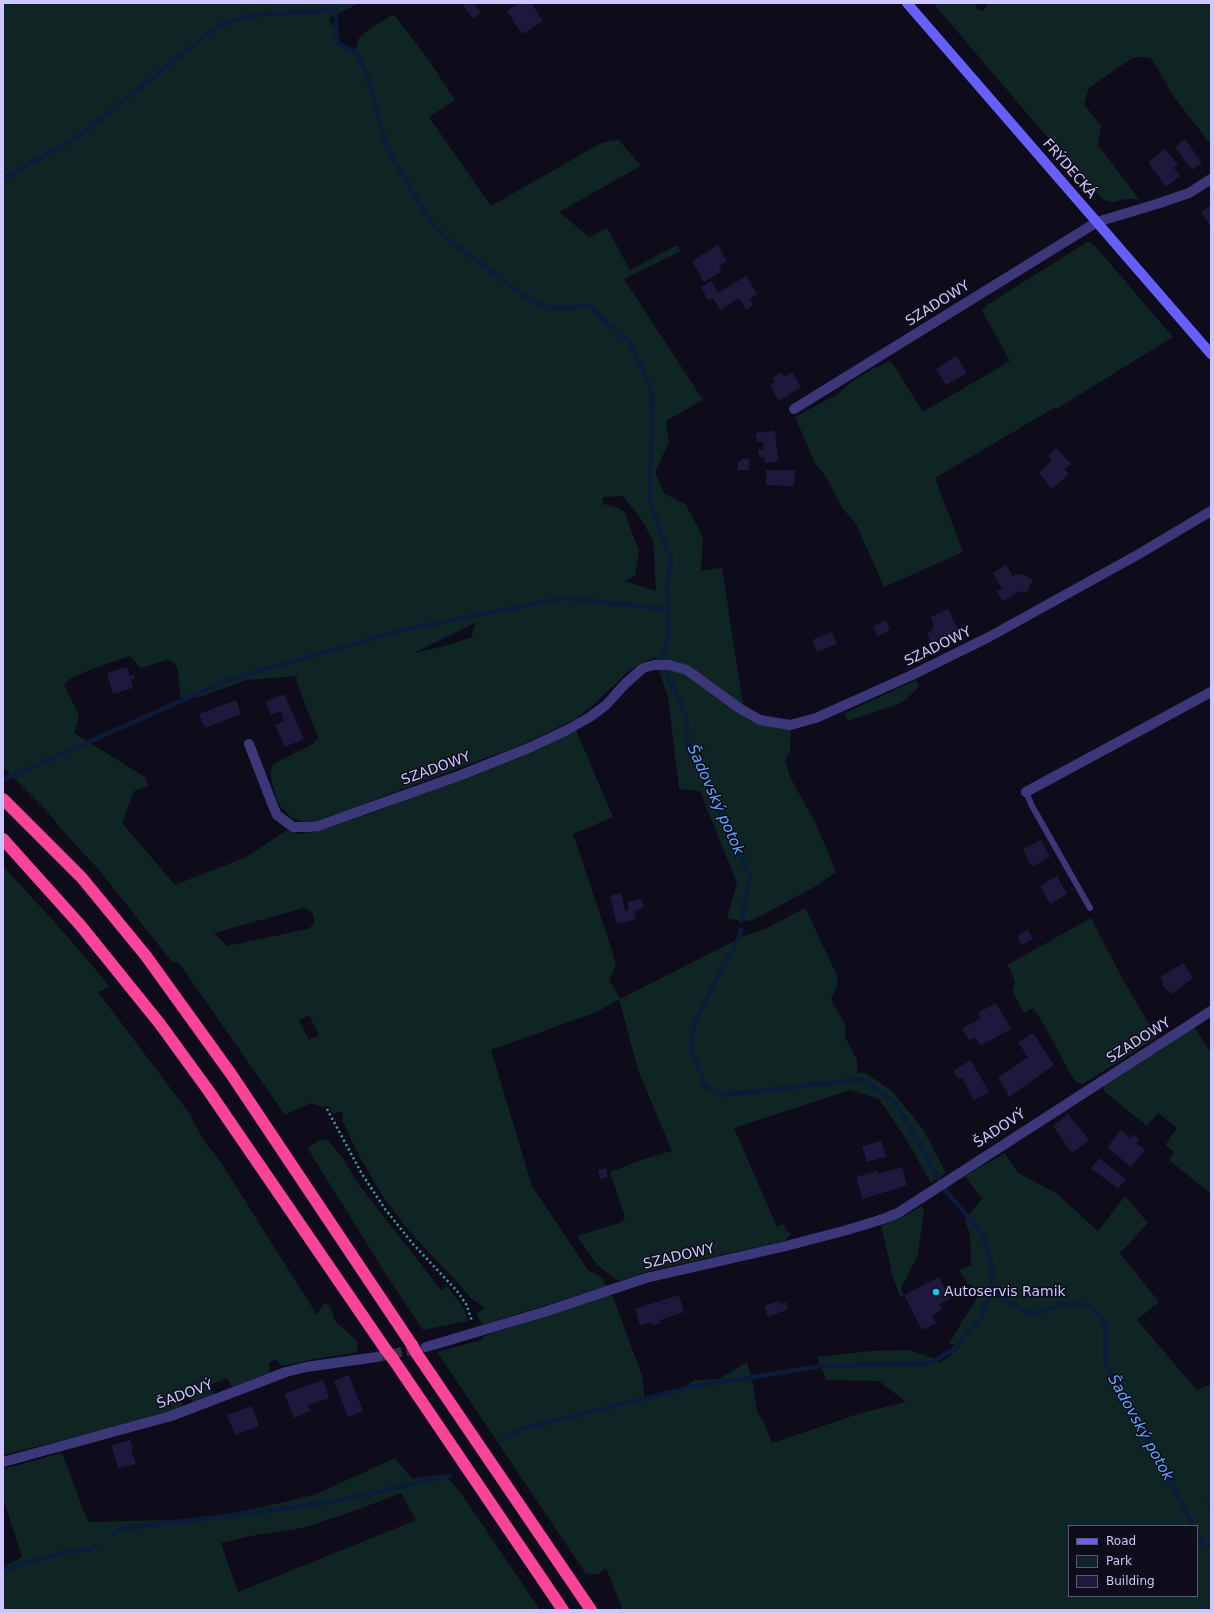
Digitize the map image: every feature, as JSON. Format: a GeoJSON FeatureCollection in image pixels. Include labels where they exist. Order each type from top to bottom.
{"type":"FeatureCollection","features":[{"type":"Feature","properties":{"kind":"highway"},"geometry":{"type":"LineString","coordinates":[[3,799],[82,878],[171,990],[231,1074],[418,1348],[591,1610]]}},
{"type":"Feature","properties":{"kind":"highway"},"geometry":{"type":"LineString","coordinates":[[3,838],[81,926],[160,1024],[208,1090],[385,1355],[563,1610]]}},
{"type":"Feature","properties":{"kind":"main road","name":"FRÝDECKÁ"},"geometry":{"type":"LineString","coordinates":[[907,3],[1211,354]]}},
{"type":"Feature","properties":{"kind":"street","name":"SZADOWY"},"geometry":{"type":"LineString","coordinates":[[794,409],[1097,222],[1188,193],[1211,179]]}},
{"type":"Feature","properties":{"kind":"street","name":"SZADOWY"},"geometry":{"type":"LineString","coordinates":[[249,744],[273,806],[278,815],[293,827],[318,826],[461,775],[531,747],[590,717],[606,705],[625,684],[643,668],[658,664],[669,665],[687,670],[739,708],[760,720],[790,725],[816,718],[912,675],[990,637],[1139,554],[1211,511]]}},
{"type":"Feature","properties":{"kind":"street"},"geometry":{"type":"LineString","coordinates":[[1026,792],[1211,692]]}},
{"type":"Feature","properties":{"kind":"street","name":"SZADOWY"},"geometry":{"type":"LineString","coordinates":[[1081,1093],[1211,1011]]}},
{"type":"Feature","properties":{"kind":"street","name":"ŠADOVÝ"},"geometry":{"type":"LineString","coordinates":[[934,1188],[1081,1093]]}},
{"type":"Feature","properties":{"kind":"street","name":"SZADOWY"},"geometry":{"type":"LineString","coordinates":[[418,1348],[476,1333],[646,1278],[786,1246],[883,1219],[898,1212],[934,1188]]}},
{"type":"Feature","properties":{"kind":"street","name":"ŠADOVÝ"},"geometry":{"type":"LineString","coordinates":[[3,1462],[171,1416],[286,1372],[306,1367],[385,1355]]}},
{"type":"Feature","properties":{"kind":"lane"},"geometry":{"type":"LineString","coordinates":[[1026,792],[1032,806],[1090,908]]}},
{"type":"Feature","properties":{"kind":"path"},"geometry":{"type":"LineString","coordinates":[[327,1109],[362,1174],[386,1209],[413,1244],[457,1291],[466,1304],[476,1333]]}},
{"type":"Feature","properties":{"kind":"green space"},"geometry":{"type":"Polygon","coordinates":[[[3,3],[359,3],[329,18],[341,42],[354,54],[359,38],[365,32],[392,15],[395,16],[428,59],[455,100],[429,117],[491,206],[601,143],[614,140],[615,142],[618,139],[641,166],[559,212],[589,237],[607,228],[630,270],[677,245],[681,251],[624,279],[703,400],[666,421],[669,442],[655,472],[664,493],[686,505],[703,537],[701,571],[722,568],[742,699],[748,720],[791,728],[790,751],[785,760],[790,777],[816,824],[836,872],[816,886],[751,921],[727,919],[737,883],[700,791],[679,789],[668,697],[655,658],[643,662],[629,671],[592,706],[575,719],[526,743],[315,821],[305,822],[292,818],[280,806],[276,798],[270,773],[273,764],[313,744],[318,738],[296,680],[298,676],[246,680],[203,696],[181,699],[177,667],[173,662],[167,660],[141,668],[130,656],[92,669],[70,679],[64,685],[78,713],[79,719],[74,733],[145,777],[149,786],[134,791],[122,823],[175,885],[246,857],[287,830],[298,834],[313,832],[369,814],[465,778],[576,730],[613,817],[573,834],[612,951],[616,966],[609,979],[620,999],[742,937],[765,929],[805,908],[835,971],[838,984],[831,999],[845,1024],[845,1037],[857,1060],[857,1073],[865,1073],[891,1090],[923,1129],[946,1173],[931,1183],[906,1139],[879,1099],[850,1090],[734,1128],[777,1227],[784,1224],[786,1230],[791,1234],[784,1241],[649,1271],[618,1281],[597,1265],[577,1236],[622,1222],[625,1217],[610,1172],[644,1159],[672,1151],[638,1070],[619,999],[597,1012],[491,1050],[532,1186],[588,1270],[600,1276],[607,1286],[482,1325],[476,1313],[485,1308],[471,1298],[432,1256],[405,1226],[384,1198],[359,1156],[342,1120],[342,1111],[334,1114],[328,1106],[322,1107],[311,1103],[285,1115],[179,963],[172,962],[99,870],[68,837],[46,810],[3,767],[3,3]],[[623,496],[603,497],[603,504],[616,507],[624,511],[639,551],[635,576],[625,581],[656,591],[653,540],[639,516],[623,496]],[[477,622],[414,653],[445,646],[472,637],[473,629],[477,622]],[[304,908],[214,933],[227,946],[308,929],[314,924],[314,919],[313,914],[304,908]],[[309,1015],[299,1021],[309,1040],[319,1035],[309,1015]]]}},
{"type":"Feature","properties":{"kind":"green space"},"geometry":{"type":"Polygon","coordinates":[[[933,3],[978,3],[976,6],[978,10],[983,11],[987,6],[986,3],[1211,3],[1211,145],[1172,94],[1153,61],[1150,58],[1132,58],[1089,88],[1084,104],[1101,126],[1098,145],[1139,199],[1126,199],[1113,202],[1104,200],[1060,152],[933,3]]]}},
{"type":"Feature","properties":{"kind":"green space"},"geometry":{"type":"Polygon","coordinates":[[[1087,242],[1096,247],[1173,337],[1058,408],[1054,408],[935,478],[963,552],[884,587],[856,524],[843,509],[826,477],[815,463],[795,417],[836,395],[870,370],[891,361],[923,412],[1010,361],[982,311],[987,305],[1087,242]]]}},
{"type":"Feature","properties":{"kind":"green space"},"geometry":{"type":"Polygon","coordinates":[[[916,680],[919,687],[899,704],[848,721],[845,713],[916,680]]]}},
{"type":"Feature","properties":{"kind":"green space"},"geometry":{"type":"Polygon","coordinates":[[[3,866],[68,937],[110,987],[98,992],[189,1113],[204,1141],[220,1161],[317,1315],[324,1303],[330,1306],[335,1321],[356,1340],[358,1352],[282,1366],[275,1359],[269,1363],[269,1373],[232,1387],[227,1378],[210,1385],[214,1395],[193,1403],[189,1395],[181,1398],[183,1407],[169,1412],[3,1455],[3,866]]]}},
{"type":"Feature","properties":{"kind":"green space"},"geometry":{"type":"Polygon","coordinates":[[[1091,918],[1122,978],[1157,1037],[1083,1084],[1078,1083],[1071,1075],[1033,1008],[1024,1013],[1012,991],[1015,983],[1012,973],[1007,965],[1091,918]]]}},
{"type":"Feature","properties":{"kind":"green space"},"geometry":{"type":"Polygon","coordinates":[[[1194,1027],[1211,1053],[1211,1194],[1169,1160],[1174,1152],[1165,1145],[1177,1128],[1158,1113],[1147,1126],[1104,1091],[1104,1086],[1194,1027]]]}},
{"type":"Feature","properties":{"kind":"green space"},"geometry":{"type":"Polygon","coordinates":[[[327,1139],[343,1158],[356,1181],[441,1290],[447,1286],[464,1309],[468,1321],[423,1330],[387,1276],[308,1149],[317,1141],[327,1139]]]}},
{"type":"Feature","properties":{"kind":"green space"},"geometry":{"type":"Polygon","coordinates":[[[1005,1153],[1018,1173],[1056,1193],[1098,1231],[1125,1196],[1148,1223],[1120,1253],[1159,1302],[1137,1320],[1197,1390],[1211,1385],[1211,1506],[1199,1493],[1211,1507],[1211,1607],[1204,1610],[623,1610],[606,1568],[598,1574],[586,1574],[437,1352],[481,1340],[484,1336],[610,1295],[613,1297],[643,1378],[644,1397],[673,1394],[695,1380],[719,1379],[747,1362],[754,1388],[757,1412],[765,1425],[772,1443],[861,1413],[906,1402],[879,1381],[826,1380],[817,1357],[870,1351],[910,1350],[938,1360],[940,1363],[960,1347],[949,1343],[981,1291],[967,1283],[959,1270],[971,1265],[970,1235],[965,1220],[982,1199],[965,1176],[1005,1153]]]}},
{"type":"Feature","properties":{"kind":"green space"},"geometry":{"type":"Polygon","coordinates":[[[921,1206],[924,1211],[918,1255],[901,1288],[904,1295],[900,1297],[893,1277],[881,1226],[907,1215],[921,1206]]]}},
{"type":"Feature","properties":{"kind":"green space"},"geometry":{"type":"Polygon","coordinates":[[[62,1453],[88,1522],[209,1519],[314,1495],[395,1458],[412,1479],[445,1474],[463,1496],[540,1610],[3,1610],[3,1567],[22,1557],[3,1498],[3,1469],[62,1453]],[[401,1493],[303,1528],[250,1536],[221,1543],[238,1592],[416,1520],[401,1493]]]}},
{"type":"Feature","properties":{"kind":"building"},"geometry":{"type":"Polygon","coordinates":[[[462,3],[474,3],[481,13],[473,19],[462,3]]]}},
{"type":"Feature","properties":{"kind":"building"},"geometry":{"type":"Polygon","coordinates":[[[519,3],[531,3],[543,21],[522,34],[507,11],[519,3]]]}},
{"type":"Feature","properties":{"kind":"building"},"geometry":{"type":"Polygon","coordinates":[[[1185,139],[1202,163],[1192,170],[1175,147],[1185,139]]]}},
{"type":"Feature","properties":{"kind":"building"},"geometry":{"type":"Polygon","coordinates":[[[1165,149],[1178,165],[1174,168],[1180,176],[1166,187],[1148,162],[1165,149]]]}},
{"type":"Feature","properties":{"kind":"building"},"geometry":{"type":"Polygon","coordinates":[[[1211,205],[1211,227],[1201,212],[1211,205]]]}},
{"type":"Feature","properties":{"kind":"building"},"geometry":{"type":"Polygon","coordinates":[[[718,245],[727,261],[719,266],[722,271],[704,282],[692,261],[718,245]]]}},
{"type":"Feature","properties":{"kind":"building"},"geometry":{"type":"Polygon","coordinates":[[[746,276],[757,294],[750,299],[753,306],[746,310],[739,298],[720,310],[713,298],[708,300],[701,287],[711,281],[718,293],[746,276]]]}},
{"type":"Feature","properties":{"kind":"building"},"geometry":{"type":"Polygon","coordinates":[[[956,356],[967,373],[946,385],[936,369],[956,356]]]}},
{"type":"Feature","properties":{"kind":"building"},"geometry":{"type":"Polygon","coordinates":[[[781,372],[784,377],[792,372],[801,387],[779,401],[770,386],[775,382],[772,378],[781,372]]]}},
{"type":"Feature","properties":{"kind":"building"},"geometry":{"type":"Polygon","coordinates":[[[775,431],[778,461],[765,463],[765,457],[759,458],[758,450],[764,449],[763,442],[757,442],[756,433],[775,431]]]}},
{"type":"Feature","properties":{"kind":"building"},"geometry":{"type":"Polygon","coordinates":[[[1056,448],[1071,464],[1064,469],[1069,474],[1052,489],[1039,473],[1052,461],[1048,456],[1056,448]]]}},
{"type":"Feature","properties":{"kind":"building"},"geometry":{"type":"Polygon","coordinates":[[[742,459],[749,459],[749,470],[738,470],[738,463],[742,459]]]}},
{"type":"Feature","properties":{"kind":"building"},"geometry":{"type":"Polygon","coordinates":[[[766,470],[795,470],[794,486],[766,485],[766,470]]]}},
{"type":"Feature","properties":{"kind":"building"},"geometry":{"type":"Polygon","coordinates":[[[1006,565],[1013,577],[1016,574],[1020,576],[1021,573],[1033,580],[1026,593],[1021,591],[1002,601],[997,591],[1002,589],[993,573],[1006,565]]]}},
{"type":"Feature","properties":{"kind":"building"},"geometry":{"type":"Polygon","coordinates":[[[948,609],[960,634],[933,647],[927,633],[932,631],[934,625],[931,617],[948,609]]]}},
{"type":"Feature","properties":{"kind":"building"},"geometry":{"type":"Polygon","coordinates":[[[886,620],[890,630],[878,636],[873,626],[886,620]]]}},
{"type":"Feature","properties":{"kind":"building"},"geometry":{"type":"Polygon","coordinates":[[[832,632],[837,644],[817,652],[812,640],[832,632]]]}},
{"type":"Feature","properties":{"kind":"building"},"geometry":{"type":"Polygon","coordinates":[[[127,667],[130,676],[134,675],[135,678],[131,679],[133,688],[113,694],[107,673],[127,667]]]}},
{"type":"Feature","properties":{"kind":"building"},"geometry":{"type":"Polygon","coordinates":[[[284,694],[304,739],[285,747],[275,725],[284,721],[281,711],[271,715],[265,702],[284,694]]]}},
{"type":"Feature","properties":{"kind":"building"},"geometry":{"type":"Polygon","coordinates":[[[236,700],[241,714],[205,728],[199,714],[236,700]]]}},
{"type":"Feature","properties":{"kind":"building"},"geometry":{"type":"Polygon","coordinates":[[[1041,840],[1050,857],[1032,867],[1023,849],[1041,840]]]}},
{"type":"Feature","properties":{"kind":"building"},"geometry":{"type":"Polygon","coordinates":[[[1057,876],[1067,894],[1050,904],[1040,886],[1057,876]]]}},
{"type":"Feature","properties":{"kind":"building"},"geometry":{"type":"Polygon","coordinates":[[[621,893],[625,911],[629,910],[627,902],[641,899],[644,908],[634,911],[636,919],[617,924],[610,896],[621,893]]]}},
{"type":"Feature","properties":{"kind":"building"},"geometry":{"type":"Polygon","coordinates":[[[1028,930],[1033,939],[1022,945],[1017,936],[1028,930]]]}},
{"type":"Feature","properties":{"kind":"building"},"geometry":{"type":"Polygon","coordinates":[[[1183,963],[1193,978],[1171,994],[1163,986],[1163,982],[1160,977],[1183,963]]]}},
{"type":"Feature","properties":{"kind":"building"},"geometry":{"type":"Polygon","coordinates":[[[996,1003],[1011,1029],[982,1045],[981,1043],[979,1044],[975,1037],[969,1040],[962,1029],[981,1018],[978,1013],[996,1003]]]}},
{"type":"Feature","properties":{"kind":"building"},"geometry":{"type":"Polygon","coordinates":[[[1033,1033],[1054,1065],[1009,1097],[998,1077],[1028,1057],[1018,1042],[1033,1033]]]}},
{"type":"Feature","properties":{"kind":"building"},"geometry":{"type":"Polygon","coordinates":[[[971,1060],[989,1092],[974,1100],[962,1078],[958,1079],[954,1070],[971,1060]]]}},
{"type":"Feature","properties":{"kind":"building"},"geometry":{"type":"Polygon","coordinates":[[[1068,1114],[1089,1140],[1072,1153],[1053,1126],[1068,1114]]]}},
{"type":"Feature","properties":{"kind":"building"},"geometry":{"type":"Polygon","coordinates":[[[1121,1130],[1130,1138],[1133,1134],[1139,1139],[1136,1143],[1145,1150],[1131,1167],[1107,1147],[1121,1130]]]}},
{"type":"Feature","properties":{"kind":"building"},"geometry":{"type":"Polygon","coordinates":[[[881,1141],[886,1157],[867,1162],[862,1146],[881,1141]]]}},
{"type":"Feature","properties":{"kind":"building"},"geometry":{"type":"Polygon","coordinates":[[[1099,1158],[1126,1179],[1118,1189],[1091,1168],[1099,1158]]]}},
{"type":"Feature","properties":{"kind":"building"},"geometry":{"type":"Polygon","coordinates":[[[902,1167],[907,1185],[863,1199],[856,1177],[877,1171],[878,1174],[902,1167]]]}},
{"type":"Feature","properties":{"kind":"building"},"geometry":{"type":"Polygon","coordinates":[[[606,1168],[608,1177],[600,1179],[598,1170],[606,1168]]]}},
{"type":"Feature","properties":{"kind":"building"},"geometry":{"type":"Polygon","coordinates":[[[939,1277],[950,1299],[939,1304],[942,1310],[932,1316],[936,1323],[922,1330],[904,1295],[939,1277]]]}},
{"type":"Feature","properties":{"kind":"building"},"geometry":{"type":"Polygon","coordinates":[[[679,1295],[684,1312],[660,1320],[661,1323],[652,1325],[651,1322],[640,1326],[635,1309],[679,1295]]]}},
{"type":"Feature","properties":{"kind":"building"},"geometry":{"type":"Polygon","coordinates":[[[779,1301],[780,1304],[786,1302],[788,1309],[768,1317],[764,1306],[779,1301]]]}},
{"type":"Feature","properties":{"kind":"building"},"geometry":{"type":"Polygon","coordinates":[[[349,1375],[363,1411],[348,1417],[334,1381],[349,1375]]]}},
{"type":"Feature","properties":{"kind":"building"},"geometry":{"type":"Polygon","coordinates":[[[323,1380],[329,1398],[308,1405],[310,1411],[294,1418],[284,1394],[323,1380]]]}},
{"type":"Feature","properties":{"kind":"building"},"geometry":{"type":"Polygon","coordinates":[[[252,1406],[259,1426],[235,1435],[227,1415],[252,1406]]]}},
{"type":"Feature","properties":{"kind":"building"},"geometry":{"type":"Polygon","coordinates":[[[130,1440],[133,1450],[131,1450],[136,1464],[118,1468],[111,1445],[130,1440]]]}},
{"type":"Feature","properties":{"kind":"waterway","name":"Šadovský potok"},"geometry":{"type":"LineString","coordinates":[[335,3],[337,42],[356,53],[367,75],[387,148],[429,219],[446,238],[530,300],[552,309],[589,306],[631,344],[652,392],[650,503],[671,559],[667,588],[669,636],[662,657],[665,670],[686,715],[687,743],[750,877],[741,921]]}},
{"type":"Feature","properties":{"kind":"waterway"},"geometry":{"type":"LineString","coordinates":[[3,179],[80,135],[219,25],[253,15],[335,10]]}},
{"type":"Feature","properties":{"kind":"waterway"},"geometry":{"type":"LineString","coordinates":[[3,780],[228,680],[402,630],[564,598],[668,609]]}},
{"type":"Feature","properties":{"kind":"waterway","name":"Šadovský potok"},"geometry":{"type":"LineString","coordinates":[[741,930],[739,937],[694,1023],[691,1047],[705,1086],[723,1095],[864,1079],[896,1104],[947,1192],[983,1235],[993,1271],[990,1291],[1033,1315],[1062,1304],[1091,1305],[1106,1326],[1106,1366],[1193,1525]]}},
{"type":"Feature","properties":{"kind":"waterway"},"geometry":{"type":"LineString","coordinates":[[500,1441],[523,1429],[696,1386],[822,1366],[931,1363],[955,1348],[982,1317],[990,1291]]}},
{"type":"Feature","properties":{"kind":"waterway"},"geometry":{"type":"LineString","coordinates":[[112,1536],[120,1529],[282,1509],[340,1500],[450,1476]]}},
{"type":"Feature","properties":{"kind":"waterway","name":"Šadovský potok"},"geometry":{"type":"LineString","coordinates":[[1198,1534],[1203,1543],[1211,1545]]}},
{"type":"Feature","properties":{"kind":"waterway"},"geometry":{"type":"LineString","coordinates":[[3,1570],[68,1551],[87,1550],[96,1546]]}},
{"type":"Feature","properties":{"kind":"tunnel"},"geometry":{"type":"LineString","coordinates":[[377,1357],[422,1348]]}},
{"type":"Feature","properties":{"kind":"place","name":"Autoservis Ramik"},"geometry":{"type":"Point","coordinates":[936,1292]}}]}
